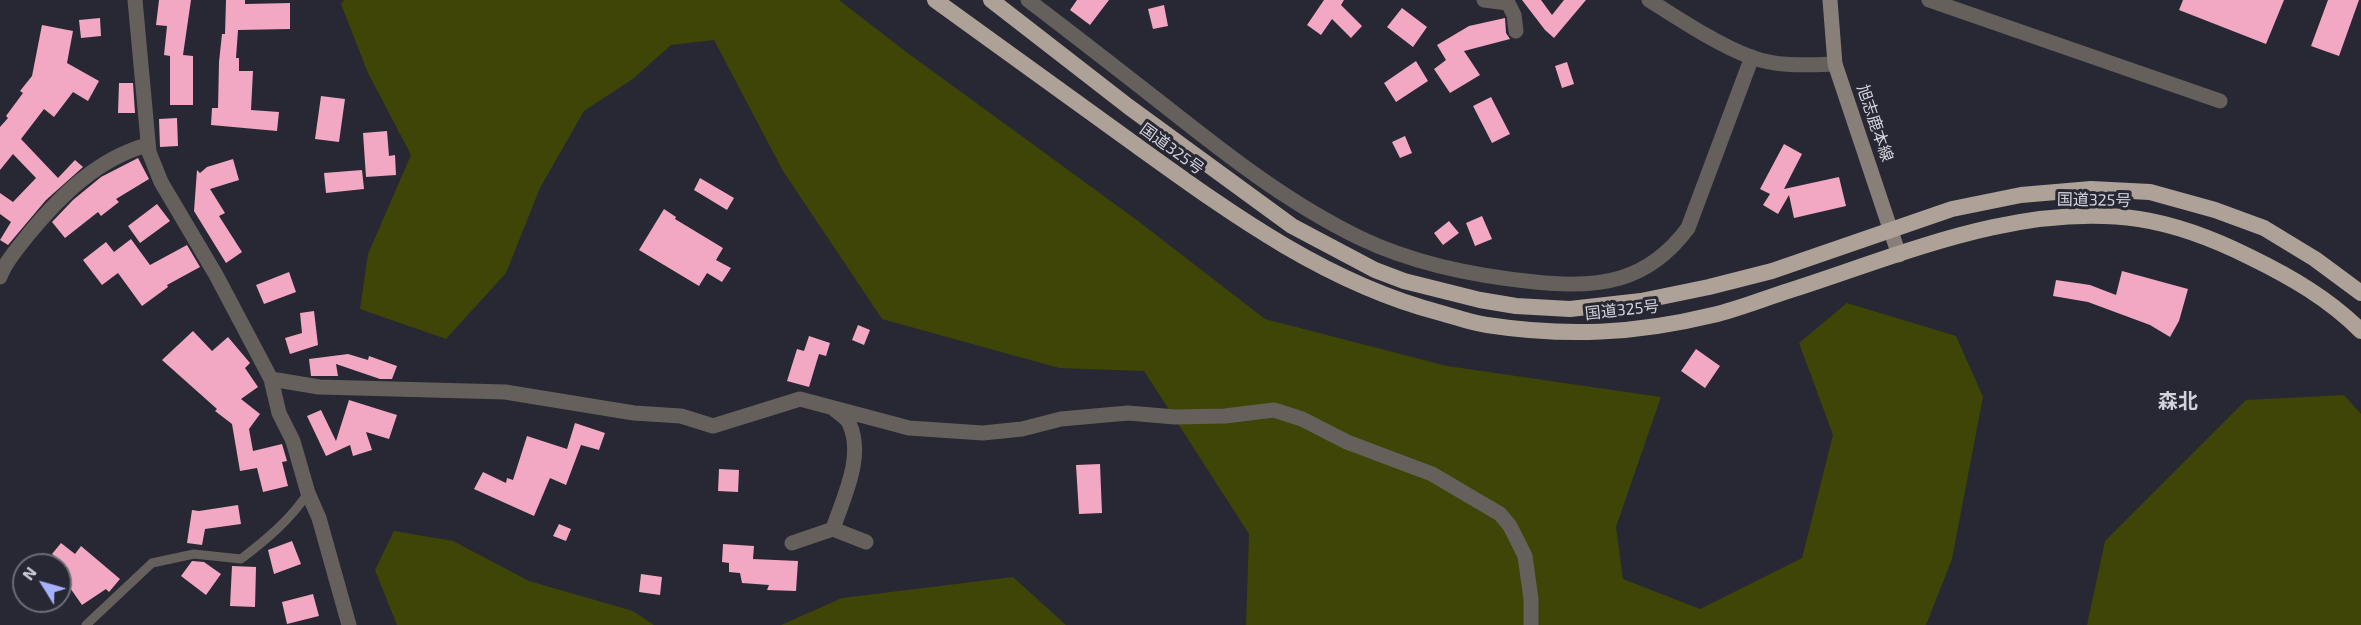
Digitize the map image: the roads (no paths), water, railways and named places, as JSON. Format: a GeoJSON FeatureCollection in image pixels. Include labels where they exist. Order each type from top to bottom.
{"type":"FeatureCollection","features":[{"type":"Feature","properties":{"kind":"highway","name":"国道325号"},"geometry":{"type":"LineString","coordinates":[[935,0],[1211,199],[1269,238],[1375,292],[1483,324],[1566,333],[1617,332],[1716,315],[1951,238],[2006,224],[2055,217],[2141,219],[2213,239],[2300,283],[2345,315],[2361,331]]}},
{"type":"Feature","properties":{"kind":"highway","name":"国道325号"},"geometry":{"type":"LineString","coordinates":[[991,0],[1129,107],[1292,226],[1376,270],[1404,282],[1440,292],[1516,306],[1570,309],[1641,301],[1709,288],[1772,271],[1952,209],[2021,195],[2091,189],[2150,192],[2215,210],[2264,228],[2315,259],[2361,293]]}},
{"type":"Feature","properties":{"kind":"main road","name":"旭志鹿本線"},"geometry":{"type":"LineString","coordinates":[[1830,0],[1835,64],[1899,255]]}},
{"type":"Feature","properties":{"kind":"street"},"geometry":{"type":"LineString","coordinates":[[135,0],[147,145],[161,182],[216,275],[271,379],[279,413],[293,441],[308,493],[319,518],[350,625]]}},
{"type":"Feature","properties":{"kind":"street"},"geometry":{"type":"LineString","coordinates":[[1028,0],[1239,164],[1318,216],[1362,238],[1453,270],[1500,279],[1553,284],[1594,284],[1624,277],[1650,265],[1673,248],[1688,228],[1752,57]]}},
{"type":"Feature","properties":{"kind":"street"},"geometry":{"type":"LineString","coordinates":[[1484,0],[1508,3],[1515,15],[1516,31]]}},
{"type":"Feature","properties":{"kind":"street"},"geometry":{"type":"LineString","coordinates":[[1649,0],[1675,17],[1752,57],[1776,62],[1835,64]]}},
{"type":"Feature","properties":{"kind":"street"},"geometry":{"type":"LineString","coordinates":[[1929,0],[2220,101]]}},
{"type":"Feature","properties":{"kind":"street"},"geometry":{"type":"LineString","coordinates":[[0,277],[18,247],[43,216],[78,183],[108,161],[147,145]]}},
{"type":"Feature","properties":{"kind":"street"},"geometry":{"type":"LineString","coordinates":[[271,379],[319,387],[505,392],[633,413],[681,416],[713,426],[800,399],[909,428],[984,433],[1022,429],[1061,419],[1128,413],[1175,417],[1225,416],[1274,410],[1302,419],[1347,442],[1432,474],[1500,514],[1510,526],[1525,556],[1531,600],[1531,625]]}},
{"type":"Feature","properties":{"kind":"street"},"geometry":{"type":"LineString","coordinates":[[830,406],[849,422],[854,446],[853,468],[834,529]]}},
{"type":"Feature","properties":{"kind":"street"},"geometry":{"type":"LineString","coordinates":[[792,543],[834,529],[866,542]]}},
{"type":"Feature","properties":{"kind":"lane"},"geometry":{"type":"LineString","coordinates":[[86,625],[152,563],[194,554],[242,559],[273,535],[308,493]]}},
{"type":"Feature","properties":{"kind":"district","name":"森北"},"geometry":{"type":"Point","coordinates":[2178,401]}}]}
